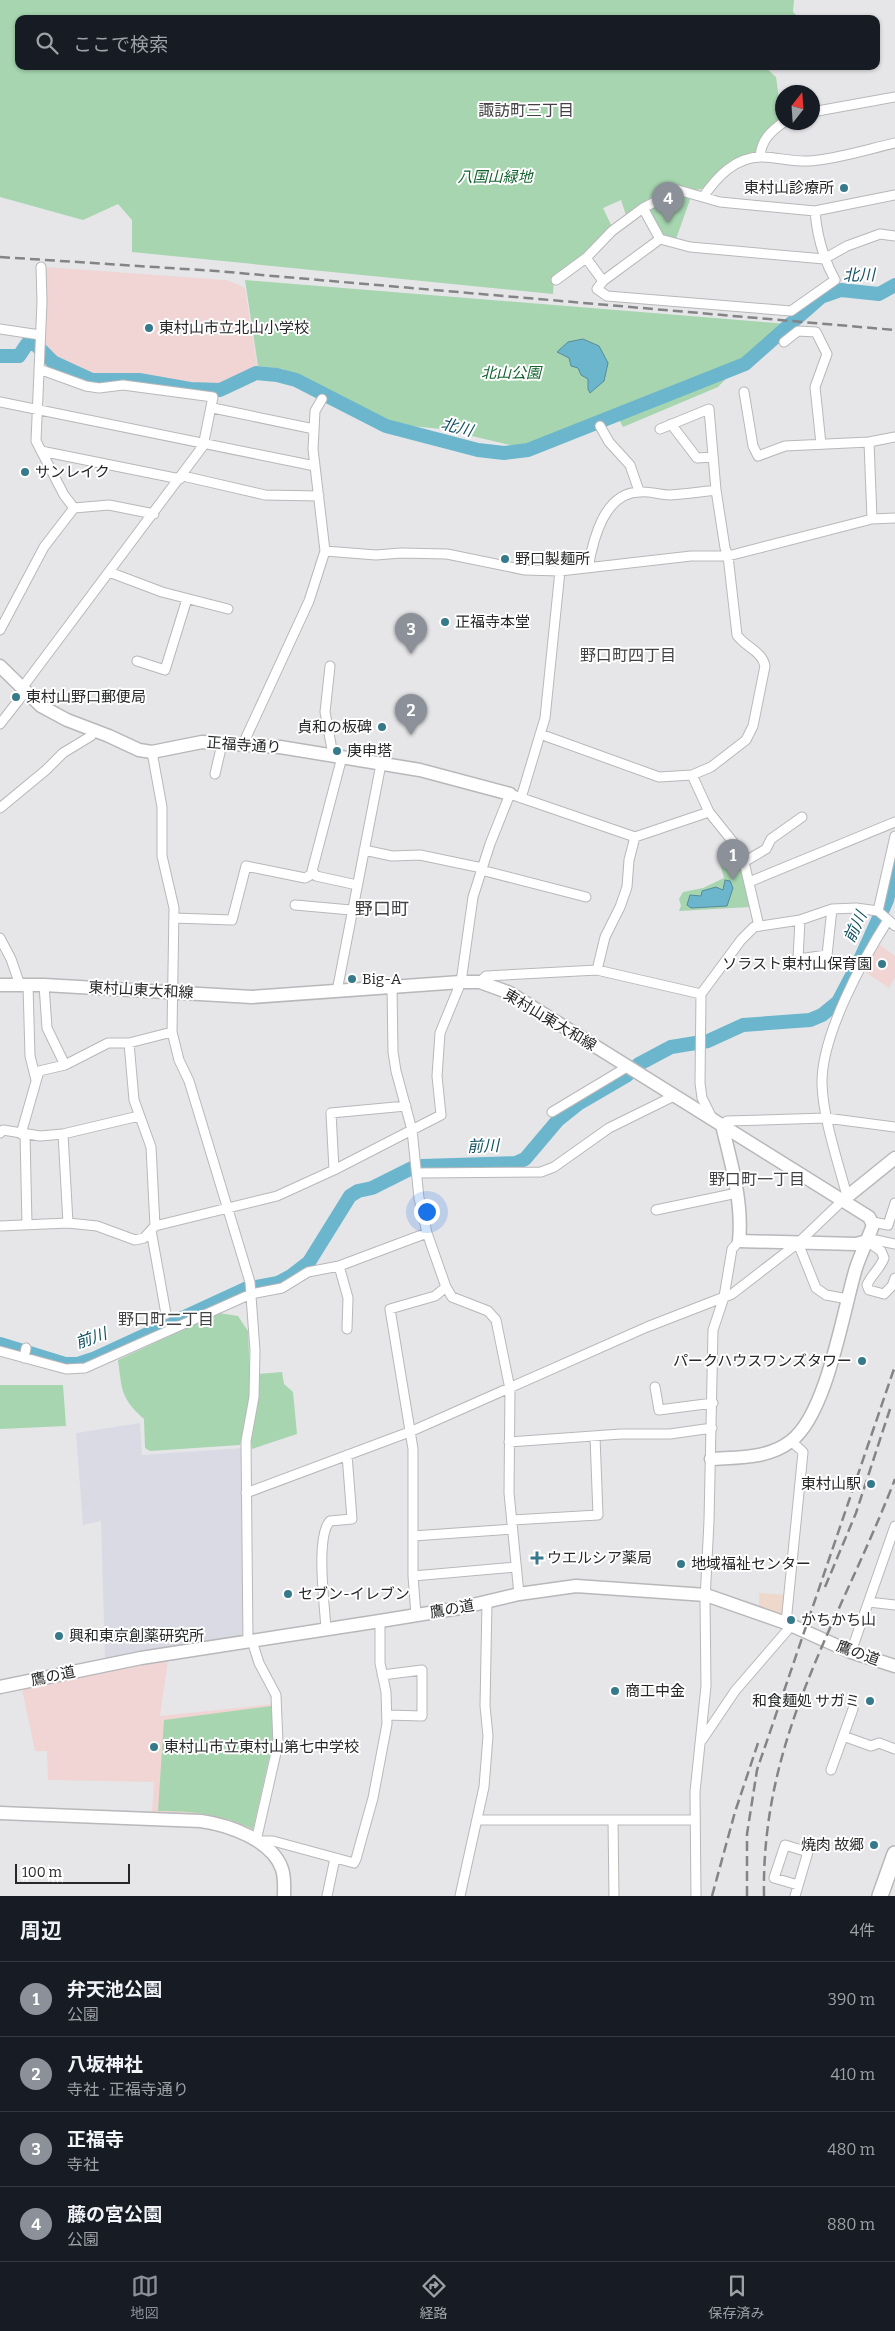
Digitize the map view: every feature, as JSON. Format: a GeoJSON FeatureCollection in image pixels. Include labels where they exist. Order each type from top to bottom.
{"type":"FeatureCollection","features":[{"type":"Feature","properties":{"kind":"main road"},"geometry":{"type":"LineString","coordinates":[[880,1896],[894,1862]]}},
{"type":"Feature","properties":{"kind":"street"},"geometry":{"type":"LineString","coordinates":[[820,111],[895,97]]}},
{"type":"Feature","properties":{"kind":"street"},"geometry":{"type":"LineString","coordinates":[[760,157],[761,147],[770,132],[775,128]]}},
{"type":"Feature","properties":{"kind":"street"},"geometry":{"type":"LineString","coordinates":[[703,197],[719,175],[730,168],[760,157],[808,161],[895,143]]}},
{"type":"Feature","properties":{"kind":"street"},"geometry":{"type":"LineString","coordinates":[[556,280],[586,258],[612,231],[643,208],[678,190],[720,202],[815,211],[895,195]]}},
{"type":"Feature","properties":{"kind":"street"},"geometry":{"type":"LineString","coordinates":[[643,208],[660,239],[690,247],[824,259],[847,246],[880,234],[895,236]]}},
{"type":"Feature","properties":{"kind":"street"},"geometry":{"type":"LineString","coordinates":[[660,239],[603,281],[596,289],[606,296],[791,311],[835,280],[824,259],[816,233],[815,211]]}},
{"type":"Feature","properties":{"kind":"street"},"geometry":{"type":"LineString","coordinates":[[586,258],[603,281]]}},
{"type":"Feature","properties":{"kind":"street"},"geometry":{"type":"LineString","coordinates":[[40,267],[40,339],[36,441],[64,495],[74,508]]}},
{"type":"Feature","properties":{"kind":"street"},"geometry":{"type":"LineString","coordinates":[[0,329],[40,339]]}},
{"type":"Feature","properties":{"kind":"street"},"geometry":{"type":"LineString","coordinates":[[784,342],[798,331],[816,332],[826,347],[826,362],[815,387],[821,444]]}},
{"type":"Feature","properties":{"kind":"street"},"geometry":{"type":"LineString","coordinates":[[0,724],[204,443],[212,408],[213,397],[123,385],[99,388],[86,386],[39,366]]}},
{"type":"Feature","properties":{"kind":"street"},"geometry":{"type":"LineString","coordinates":[[744,392],[753,446],[758,456],[785,446],[869,442],[895,437]]}},
{"type":"Feature","properties":{"kind":"street"},"geometry":{"type":"LineString","coordinates":[[243,744],[309,601],[325,551],[315,466],[314,429],[315,411],[322,399]]}},
{"type":"Feature","properties":{"kind":"street"},"geometry":{"type":"LineString","coordinates":[[0,402],[315,466]]}},
{"type":"Feature","properties":{"kind":"street"},"geometry":{"type":"LineString","coordinates":[[212,408],[314,429]]}},
{"type":"Feature","properties":{"kind":"street"},"geometry":{"type":"LineString","coordinates":[[540,734],[659,777],[692,775],[711,767],[746,740],[752,726],[765,666],[764,659],[737,635],[728,556],[725,548],[716,490],[709,409],[660,429]]}},
{"type":"Feature","properties":{"kind":"street"},"geometry":{"type":"LineString","coordinates":[[671,424],[697,458],[713,457]]}},
{"type":"Feature","properties":{"kind":"street"},"geometry":{"type":"LineString","coordinates":[[600,426],[608,442],[630,465],[639,491]]}},
{"type":"Feature","properties":{"kind":"street"},"geometry":{"type":"LineString","coordinates":[[869,442],[872,519]]}},
{"type":"Feature","properties":{"kind":"street"},"geometry":{"type":"LineString","coordinates":[[41,451],[265,495],[319,496]]}},
{"type":"Feature","properties":{"kind":"street"},"geometry":{"type":"LineString","coordinates":[[588,568],[592,546],[610,508],[621,496],[639,491],[668,495],[716,490]]}},
{"type":"Feature","properties":{"kind":"street"},"geometry":{"type":"LineString","coordinates":[[0,630],[3,618],[44,547],[74,508],[109,505],[154,514]]}},
{"type":"Feature","properties":{"kind":"street"},"geometry":{"type":"LineString","coordinates":[[325,551],[376,555],[401,553],[447,554],[525,570],[560,572],[691,556],[728,556],[872,519],[895,518]]}},
{"type":"Feature","properties":{"kind":"street"},"geometry":{"type":"LineString","coordinates":[[109,572],[187,599],[228,609]]}},
{"type":"Feature","properties":{"kind":"street"},"geometry":{"type":"LineString","coordinates":[[0,1226],[68,1223],[97,1226],[134,1240],[144,1238],[154,1228],[226,1207],[277,1196],[334,1170],[441,1116],[437,1076],[440,1033],[461,982],[473,897],[482,869],[515,796],[545,718],[560,572]]}},
{"type":"Feature","properties":{"kind":"street"},"geometry":{"type":"LineString","coordinates":[[137,660],[166,670],[187,599]]}},
{"type":"Feature","properties":{"kind":"street","name":"正福寺通り"},"geometry":{"type":"LineString","coordinates":[[0,666],[41,706],[67,720],[134,748],[152,752],[202,742],[243,744],[338,756],[420,770],[515,796]]}},
{"type":"Feature","properties":{"kind":"street"},"geometry":{"type":"LineString","coordinates":[[330,666],[325,712],[338,756],[312,871],[316,876],[357,885]]}},
{"type":"Feature","properties":{"kind":"street"},"geometry":{"type":"LineString","coordinates":[[0,808],[46,770],[63,753],[92,736],[94,730]]}},
{"type":"Feature","properties":{"kind":"street"},"geometry":{"type":"LineString","coordinates":[[215,774],[222,744]]}},
{"type":"Feature","properties":{"kind":"street"},"geometry":{"type":"LineString","coordinates":[[152,752],[162,807],[162,856],[174,908],[172,1032],[179,1060],[189,1081],[251,1288],[255,1351],[254,1397],[246,1441],[250,1642],[276,1695],[278,1744],[256,1841]]}},
{"type":"Feature","properties":{"kind":"street"},"geometry":{"type":"LineString","coordinates":[[337,991],[351,910],[381,764]]}},
{"type":"Feature","properties":{"kind":"street"},"geometry":{"type":"LineString","coordinates":[[692,775],[709,812],[733,842],[744,862],[759,926]]}},
{"type":"Feature","properties":{"kind":"street"},"geometry":{"type":"LineString","coordinates":[[515,796],[635,836],[709,812]]}},
{"type":"Feature","properties":{"kind":"street"},"geometry":{"type":"LineString","coordinates":[[744,862],[766,849],[771,839],[802,817]]}},
{"type":"Feature","properties":{"kind":"street"},"geometry":{"type":"LineString","coordinates":[[749,882],[895,822]]}},
{"type":"Feature","properties":{"kind":"street"},"geometry":{"type":"LineString","coordinates":[[598,970],[605,938],[627,887],[629,860],[635,836]]}},
{"type":"Feature","properties":{"kind":"street"},"geometry":{"type":"LineString","coordinates":[[879,911],[895,836]]}},
{"type":"Feature","properties":{"kind":"street"},"geometry":{"type":"LineString","coordinates":[[364,850],[392,856],[420,855],[482,869],[586,897]]}},
{"type":"Feature","properties":{"kind":"street"},"geometry":{"type":"LineString","coordinates":[[174,918],[232,920],[246,866],[305,878],[314,873]]}},
{"type":"Feature","properties":{"kind":"street"},"geometry":{"type":"LineString","coordinates":[[295,905],[351,910]]}},
{"type":"Feature","properties":{"kind":"street"},"geometry":{"type":"LineString","coordinates":[[696,1896],[696,1772],[702,1740],[706,1686],[706,1594],[713,1404],[713,1330],[724,1297],[732,1249],[739,1241],[741,1220],[737,1193],[718,1123],[707,1111],[702,1098],[701,994],[740,940],[754,927],[800,920],[832,909],[856,908],[879,911],[892,923],[872,945],[830,1034],[823,1064],[822,1086],[826,1118],[845,1198]]}},
{"type":"Feature","properties":{"kind":"street"},"geometry":{"type":"LineString","coordinates":[[800,920],[798,959],[827,955],[832,909]]}},
{"type":"Feature","properties":{"kind":"street"},"geometry":{"type":"LineString","coordinates":[[0,938],[24,985],[30,1056],[36,1080]]}},
{"type":"Feature","properties":{"kind":"street"},"geometry":{"type":"LineString","coordinates":[[480,982],[486,976],[598,970],[701,994]]}},
{"type":"Feature","properties":{"kind":"street","name":"東村山東大和線"},"geometry":{"type":"LineString","coordinates":[[0,986],[44,985],[252,997],[480,982],[510,993],[631,1070],[845,1198],[873,1222]]}},
{"type":"Feature","properties":{"kind":"street"},"geometry":{"type":"LineString","coordinates":[[44,985],[47,1028],[65,1065]]}},
{"type":"Feature","properties":{"kind":"street"},"geometry":{"type":"LineString","coordinates":[[392,987],[393,1052],[412,1130],[419,1198],[427,1233],[446,1287],[452,1297],[460,1302],[488,1311],[494,1316],[510,1389],[509,1442],[512,1525],[519,1594]]}},
{"type":"Feature","properties":{"kind":"street"},"geometry":{"type":"LineString","coordinates":[[27,1224],[23,1134],[39,1072],[65,1065],[108,1044],[129,1044],[172,1032]]}},
{"type":"Feature","properties":{"kind":"street"},"geometry":{"type":"LineString","coordinates":[[129,1044],[134,1100],[151,1147],[154,1228],[166,1314]]}},
{"type":"Feature","properties":{"kind":"street"},"geometry":{"type":"LineString","coordinates":[[552,1112],[631,1070]]}},
{"type":"Feature","properties":{"kind":"street"},"geometry":{"type":"LineString","coordinates":[[417,1169],[542,1172],[554,1167],[610,1128],[674,1096]]}},
{"type":"Feature","properties":{"kind":"street"},"geometry":{"type":"LineString","coordinates":[[334,1170],[331,1113],[406,1106]]}},
{"type":"Feature","properties":{"kind":"street"},"geometry":{"type":"LineString","coordinates":[[1,1129],[40,1136],[63,1134],[139,1116]]}},
{"type":"Feature","properties":{"kind":"street"},"geometry":{"type":"LineString","coordinates":[[718,1123],[727,1120],[826,1118],[895,1126]]}},
{"type":"Feature","properties":{"kind":"street"},"geometry":{"type":"LineString","coordinates":[[63,1134],[68,1223]]}},
{"type":"Feature","properties":{"kind":"street"},"geometry":{"type":"LineString","coordinates":[[246,1493],[412,1431],[647,1327],[732,1294],[798,1243],[845,1198],[895,1158]]}},
{"type":"Feature","properties":{"kind":"street"},"geometry":{"type":"LineString","coordinates":[[656,1210],[737,1193]]}},
{"type":"Feature","properties":{"kind":"street"},"geometry":{"type":"LineString","coordinates":[[711,1459],[762,1455],[791,1441],[805,1426],[818,1402],[873,1222],[888,1225],[895,1202]]}},
{"type":"Feature","properties":{"kind":"street"},"geometry":{"type":"LineString","coordinates":[[0,1351],[66,1369],[85,1368],[251,1288],[282,1288],[308,1272],[339,1266],[427,1233]]}},
{"type":"Feature","properties":{"kind":"street"},"geometry":{"type":"LineString","coordinates":[[739,1241],[856,1244],[867,1241],[893,1243]]}},
{"type":"Feature","properties":{"kind":"street"},"geometry":{"type":"LineString","coordinates":[[867,1241],[884,1255]]}},
{"type":"Feature","properties":{"kind":"street"},"geometry":{"type":"LineString","coordinates":[[798,1243],[816,1288],[826,1295],[848,1299]]}},
{"type":"Feature","properties":{"kind":"street"},"geometry":{"type":"LineString","coordinates":[[893,1243],[886,1246],[880,1269],[869,1281],[868,1288],[884,1294],[892,1286],[895,1278]]}},
{"type":"Feature","properties":{"kind":"street"},"geometry":{"type":"LineString","coordinates":[[339,1266],[348,1298],[347,1329]]}},
{"type":"Feature","properties":{"kind":"street"},"geometry":{"type":"LineString","coordinates":[[416,1615],[413,1576],[412,1431],[390,1309],[435,1296],[446,1287]]}},
{"type":"Feature","properties":{"kind":"street"},"geometry":{"type":"LineString","coordinates":[[24,1358],[26,1348]]}},
{"type":"Feature","properties":{"kind":"street"},"geometry":{"type":"LineString","coordinates":[[655,1387],[659,1410],[713,1404]]}},
{"type":"Feature","properties":{"kind":"street"},"geometry":{"type":"LineString","coordinates":[[509,1442],[670,1434],[712,1428]]}},
{"type":"Feature","properties":{"kind":"street"},"geometry":{"type":"LineString","coordinates":[[413,1536],[598,1515],[595,1437]]}},
{"type":"Feature","properties":{"kind":"street"},"geometry":{"type":"LineString","coordinates":[[702,1740],[735,1691],[789,1624],[803,1452],[791,1441]]}},
{"type":"Feature","properties":{"kind":"street"},"geometry":{"type":"LineString","coordinates":[[326,1630],[322,1542],[325,1526],[330,1521],[352,1518],[347,1455]]}},
{"type":"Feature","properties":{"kind":"street"},"geometry":{"type":"LineString","coordinates":[[851,1652],[895,1526]]}},
{"type":"Feature","properties":{"kind":"street"},"geometry":{"type":"LineString","coordinates":[[413,1576],[516,1567]]}},
{"type":"Feature","properties":{"kind":"street","name":"鷹の道"},"geometry":{"type":"LineString","coordinates":[[0,1687],[141,1658],[326,1630],[488,1602],[519,1594],[576,1586],[706,1594],[789,1624],[851,1652],[895,1666]]}},
{"type":"Feature","properties":{"kind":"street"},"geometry":{"type":"LineString","coordinates":[[460,1896],[484,1787],[488,1736],[485,1706],[488,1602]]}},
{"type":"Feature","properties":{"kind":"street"},"geometry":{"type":"LineString","coordinates":[[869,1602],[895,1605]]}},
{"type":"Feature","properties":{"kind":"street"},"geometry":{"type":"LineString","coordinates":[[256,1841],[273,1841],[354,1863],[356,1860],[373,1798],[385,1740],[387,1715],[380,1663],[380,1621]]}},
{"type":"Feature","properties":{"kind":"street"},"geometry":{"type":"LineString","coordinates":[[382,1675],[422,1670],[422,1716],[387,1715]]}},
{"type":"Feature","properties":{"kind":"street"},"geometry":{"type":"LineString","coordinates":[[830,1770],[853,1708]]}},
{"type":"Feature","properties":{"kind":"street"},"geometry":{"type":"LineString","coordinates":[[843,1736],[871,1746],[879,1743],[895,1749]]}},
{"type":"Feature","properties":{"kind":"street"},"geometry":{"type":"LineString","coordinates":[[0,1813],[201,1821],[227,1827],[266,1847],[278,1861],[284,1878],[284,1896]]}},
{"type":"Feature","properties":{"kind":"street"},"geometry":{"type":"LineString","coordinates":[[477,1820],[695,1820]]}},
{"type":"Feature","properties":{"kind":"street"},"geometry":{"type":"LineString","coordinates":[[613,1820],[614,1896]]}},
{"type":"Feature","properties":{"kind":"street"},"geometry":{"type":"LineString","coordinates":[[795,1896],[808,1852],[785,1845],[774,1878],[798,1885]]}},
{"type":"Feature","properties":{"kind":"street"},"geometry":{"type":"LineString","coordinates":[[327,1896],[335,1858]]}},
{"type":"Feature","properties":{"kind":"shaded area","name":"東村山市立北山小学校"},"geometry":{"type":"Polygon","coordinates":[[[45,267],[226,280],[235,283],[245,288],[258,370],[218,386],[139,376],[93,376],[55,360],[45,349],[47,306],[45,267]]]}},
{"type":"Feature","properties":{"kind":"shaded area","name":"ソラスト東村山保育園"},"geometry":{"type":"Polygon","coordinates":[[[879,944],[895,956],[895,978],[889,988],[865,972],[879,944]]]}},
{"type":"Feature","properties":{"kind":"shaded area"},"geometry":{"type":"Polygon","coordinates":[[[140,1423],[142,1455],[243,1448],[243,1633],[239,1637],[105,1660],[101,1521],[83,1525],[76,1433],[140,1423]]]}},
{"type":"Feature","properties":{"kind":"shaded area"},"geometry":{"type":"Polygon","coordinates":[[[759,1593],[787,1595],[785,1617],[759,1606],[759,1593]]]}},
{"type":"Feature","properties":{"kind":"shaded area","name":"東村山市立東村山第七中学校"},"geometry":{"type":"Polygon","coordinates":[[[168,1660],[160,1716],[274,1704],[275,1743],[254,1832],[228,1820],[190,1814],[152,1813],[154,1782],[48,1780],[47,1751],[35,1751],[22,1689],[168,1660]]]}},
{"type":"Feature","properties":{"kind":"green space","name":"八国山緑地"},"geometry":{"type":"Polygon","coordinates":[[[0,0],[794,0],[793,12],[796,15],[15,15],[15,70],[768,70],[776,77],[775,130],[757,155],[706,188],[691,191],[678,187],[648,199],[626,215],[621,200],[603,208],[612,227],[584,256],[554,279],[553,294],[132,252],[132,220],[118,204],[83,220],[0,197],[0,0]]]}},
{"type":"Feature","properties":{"kind":"green space"},"geometry":{"type":"Polygon","coordinates":[[[678,192],[691,197],[676,239],[662,235],[648,211],[649,207],[678,192]]]}},
{"type":"Feature","properties":{"kind":"green space","name":"北山公園"},"geometry":{"type":"Polygon","coordinates":[[[245,280],[788,324],[743,361],[718,387],[623,427],[614,410],[524,445],[514,446],[442,429],[399,425],[283,369],[258,366],[245,280]]]}},
{"type":"Feature","properties":{"kind":"green space"},"geometry":{"type":"Polygon","coordinates":[[[734,849],[742,866],[751,907],[679,911],[681,906],[679,899],[683,892],[703,888],[724,878],[718,856],[734,849]]]}},
{"type":"Feature","properties":{"kind":"green space"},"geometry":{"type":"Polygon","coordinates":[[[219,1313],[238,1316],[248,1331],[251,1399],[240,1445],[150,1451],[145,1448],[144,1419],[126,1399],[120,1379],[118,1360],[219,1313]]]}},
{"type":"Feature","properties":{"kind":"green space"},"geometry":{"type":"Polygon","coordinates":[[[282,1372],[284,1384],[293,1392],[297,1434],[252,1449],[250,1433],[258,1374],[282,1372]]]}},
{"type":"Feature","properties":{"kind":"green space"},"geometry":{"type":"Polygon","coordinates":[[[0,1385],[63,1385],[66,1426],[0,1429],[0,1385]]]}},
{"type":"Feature","properties":{"kind":"green space"},"geometry":{"type":"Polygon","coordinates":[[[272,1706],[274,1736],[253,1829],[207,1814],[158,1811],[164,1720],[272,1706]]]}},
{"type":"Feature","properties":{"kind":"water"},"geometry":{"type":"Polygon","coordinates":[[[583,339],[599,346],[608,363],[604,381],[590,393],[588,379],[581,375],[578,368],[571,366],[569,358],[557,352],[568,342],[583,339]]]}},
{"type":"Feature","properties":{"kind":"water"},"geometry":{"type":"Polygon","coordinates":[[[725,880],[730,881],[733,888],[727,906],[691,908],[687,905],[690,895],[701,896],[702,891],[716,887],[723,890],[725,880]]]}},
{"type":"Feature","properties":{"kind":"waterway","name":"北川"},"geometry":{"type":"LineString","coordinates":[[0,356],[19,356],[27,344],[35,344],[53,362],[92,380],[139,380],[190,389],[220,390],[256,373],[277,375],[296,380],[386,426],[478,450],[504,453],[528,450],[745,364],[821,297],[841,290],[879,294],[895,285]]}},
{"type":"Feature","properties":{"kind":"waterway","name":"前川"},"geometry":{"type":"LineString","coordinates":[[0,1344],[65,1364],[78,1364],[93,1359],[245,1289],[278,1283],[291,1276],[309,1262],[350,1196],[358,1191],[372,1188],[412,1168],[422,1166],[516,1163],[525,1159],[558,1120],[578,1104],[626,1076],[639,1064],[671,1047],[708,1041],[743,1025],[810,1020],[822,1015],[838,1002],[859,962],[887,900],[895,867]]}},
{"type":"Feature","properties":{"kind":"railway"},"geometry":{"type":"LineString","coordinates":[[0,257],[216,271],[895,330]]}},
{"type":"Feature","properties":{"kind":"railway"},"geometry":{"type":"LineString","coordinates":[[747,1896],[747,1834],[757,1770],[895,1366]]}},
{"type":"Feature","properties":{"kind":"railway"},"geometry":{"type":"LineString","coordinates":[[825,1587],[856,1513],[890,1409]]}},
{"type":"Feature","properties":{"kind":"railway"},"geometry":{"type":"LineString","coordinates":[[764,1896],[767,1838],[775,1783],[790,1731],[808,1681],[895,1479]]}},
{"type":"Feature","properties":{"kind":"railway"},"geometry":{"type":"LineString","coordinates":[[712,1896],[735,1812],[758,1743]]}},
{"type":"Feature","properties":{"kind":"place","name":"東村山診療所"},"geometry":{"type":"Point","coordinates":[844,188]}},
{"type":"Feature","properties":{"kind":"place","name":"藤の宮公園"},"geometry":{"type":"Point","coordinates":[668,223]}},
{"type":"Feature","properties":{"kind":"place","name":"東村山市立北山小学校"},"geometry":{"type":"Point","coordinates":[149,328]}},
{"type":"Feature","properties":{"kind":"place","name":"サンレイク"},"geometry":{"type":"Point","coordinates":[25,472]}},
{"type":"Feature","properties":{"kind":"place","name":"野口製麺所"},"geometry":{"type":"Point","coordinates":[505,559]}},
{"type":"Feature","properties":{"kind":"place","name":"正福寺本堂"},"geometry":{"type":"Point","coordinates":[445,622]}},
{"type":"Feature","properties":{"kind":"place","name":"正福寺"},"geometry":{"type":"Point","coordinates":[411,654]}},
{"type":"Feature","properties":{"kind":"place","name":"東村山野口郵便局"},"geometry":{"type":"Point","coordinates":[16,697]}},
{"type":"Feature","properties":{"kind":"place","name":"貞和の板碑"},"geometry":{"type":"Point","coordinates":[382,727]}},
{"type":"Feature","properties":{"kind":"place","name":"八坂神社"},"geometry":{"type":"Point","coordinates":[411,735]}},
{"type":"Feature","properties":{"kind":"place","name":"庚申塔"},"geometry":{"type":"Point","coordinates":[337,751]}},
{"type":"Feature","properties":{"kind":"place","name":"弁天池公園"},"geometry":{"type":"Point","coordinates":[733,880]}},
{"type":"Feature","properties":{"kind":"place","name":"ソラスト東村山保育園"},"geometry":{"type":"Point","coordinates":[882,964]}},
{"type":"Feature","properties":{"kind":"place","name":"Big-A"},"geometry":{"type":"Point","coordinates":[352,979]}},
{"type":"Feature","properties":{"kind":"place","name":"パークハウスワンズタワー"},"geometry":{"type":"Point","coordinates":[862,1361]}},
{"type":"Feature","properties":{"kind":"place","name":"東村山駅"},"geometry":{"type":"Point","coordinates":[871,1484]}},
{"type":"Feature","properties":{"kind":"place","name":"ウエルシア薬局"},"geometry":{"type":"Point","coordinates":[537,1558]}},
{"type":"Feature","properties":{"kind":"place","name":"地域福祉センター"},"geometry":{"type":"Point","coordinates":[681,1564]}},
{"type":"Feature","properties":{"kind":"place","name":"セブン-イレブン"},"geometry":{"type":"Point","coordinates":[288,1594]}},
{"type":"Feature","properties":{"kind":"place","name":"かちかち山"},"geometry":{"type":"Point","coordinates":[791,1620]}},
{"type":"Feature","properties":{"kind":"place","name":"興和東京創薬研究所"},"geometry":{"type":"Point","coordinates":[59,1636]}},
{"type":"Feature","properties":{"kind":"place","name":"商工中金"},"geometry":{"type":"Point","coordinates":[615,1691]}},
{"type":"Feature","properties":{"kind":"place","name":"和食麺処 サガミ"},"geometry":{"type":"Point","coordinates":[870,1701]}},
{"type":"Feature","properties":{"kind":"place","name":"東村山市立東村山第七中学校"},"geometry":{"type":"Point","coordinates":[154,1747]}},
{"type":"Feature","properties":{"kind":"place","name":"焼肉 故郷"},"geometry":{"type":"Point","coordinates":[874,1845]}},
{"type":"Feature","properties":{"kind":"district","name":"諏訪町三丁目"},"geometry":{"type":"Point","coordinates":[526,110]}},
{"type":"Feature","properties":{"kind":"district","name":"野口町四丁目"},"geometry":{"type":"Point","coordinates":[628,655]}},
{"type":"Feature","properties":{"kind":"district","name":"野口町"},"geometry":{"type":"Point","coordinates":[382,909]}},
{"type":"Feature","properties":{"kind":"district","name":"野口町一丁目"},"geometry":{"type":"Point","coordinates":[757,1179]}},
{"type":"Feature","properties":{"kind":"district","name":"野口町二丁目"},"geometry":{"type":"Point","coordinates":[166,1319]}}]}
